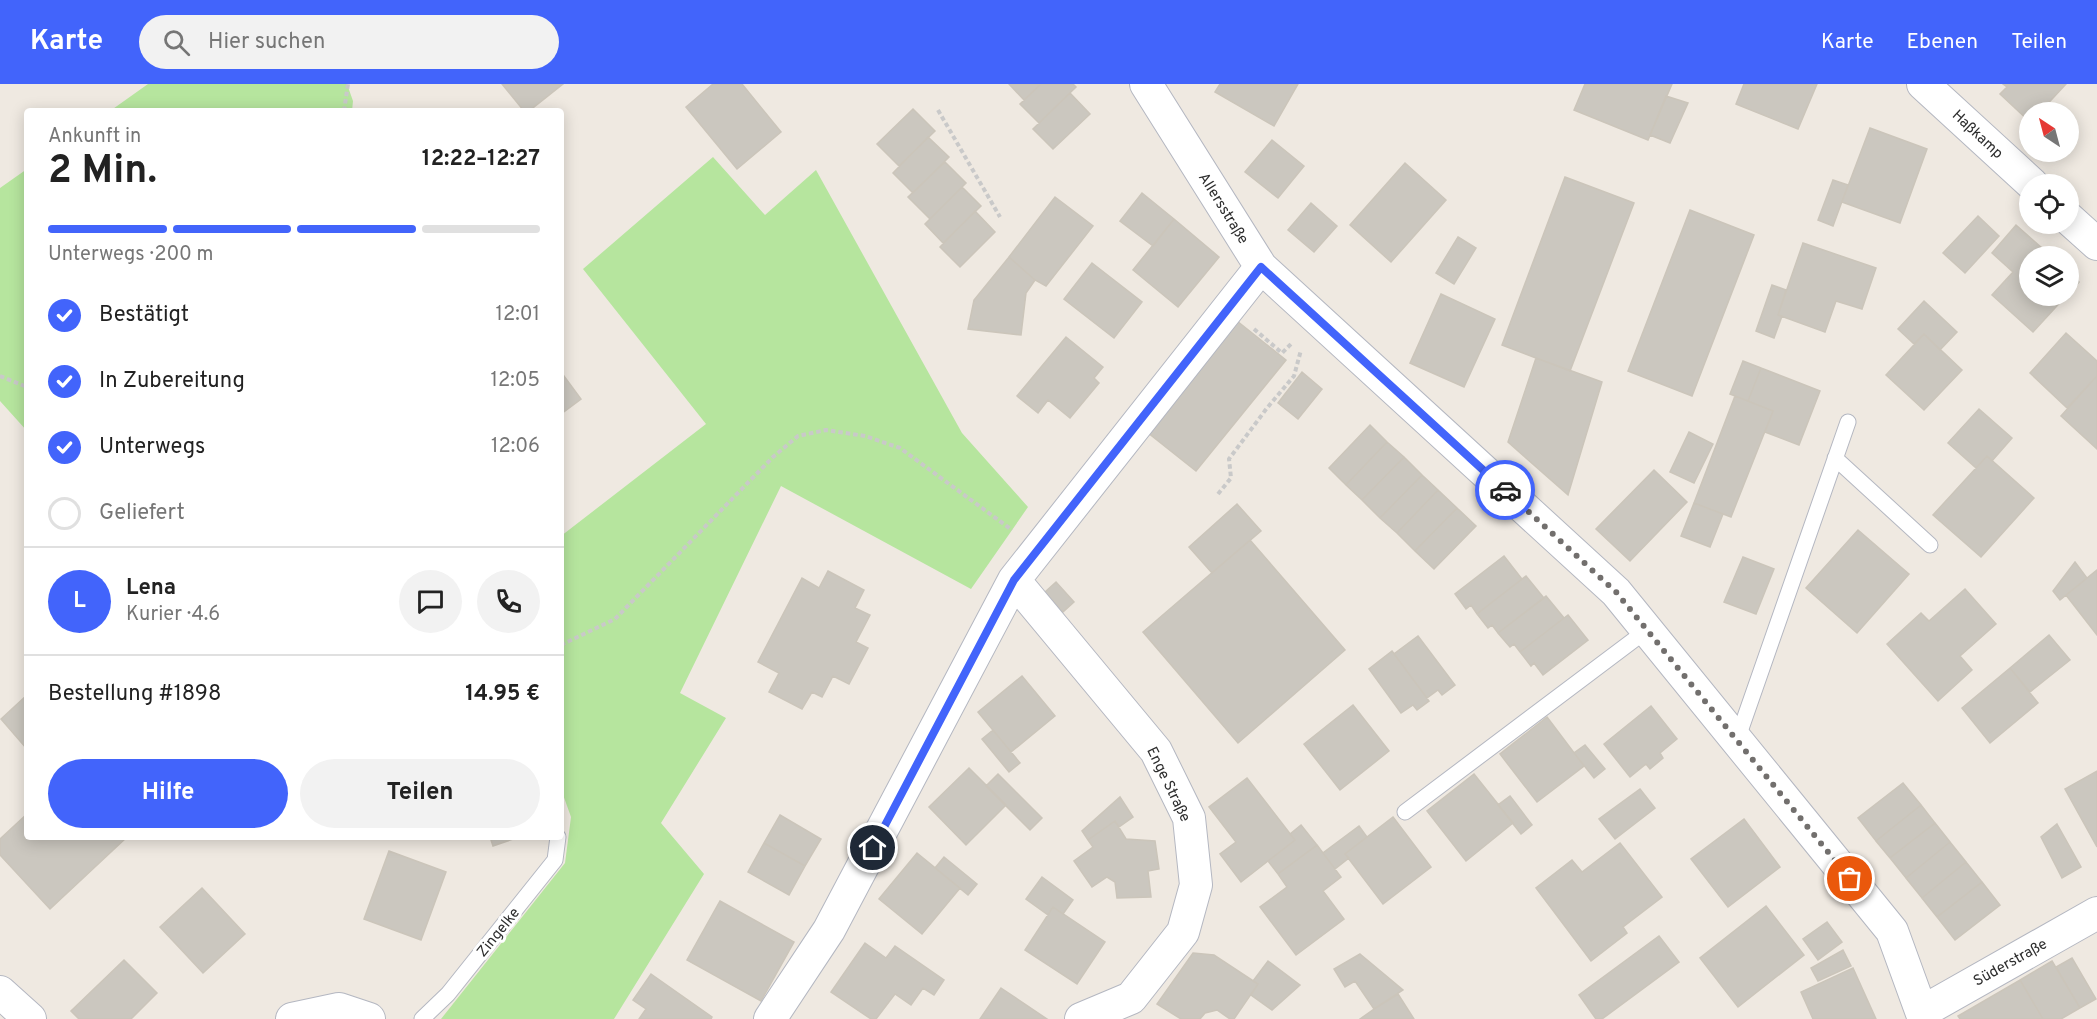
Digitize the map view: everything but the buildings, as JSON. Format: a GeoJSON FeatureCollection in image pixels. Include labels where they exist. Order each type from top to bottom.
{"type":"FeatureCollection","features":[{"type":"Feature","properties":{"kind":"street","name":"Allersstraße"},"geometry":{"type":"LineString","coordinates":[[1146,84],[1261,267],[1616,592],[1892,931],[1923,1015]]}},
{"type":"Feature","properties":{"kind":"street","name":"Haßkamp"},"geometry":{"type":"LineString","coordinates":[[1924,84],[2021,174]]}},
{"type":"Feature","properties":{"kind":"street"},"geometry":{"type":"LineString","coordinates":[[2079,228],[2097,244]]}},
{"type":"Feature","properties":{"kind":"street"},"geometry":{"type":"LineString","coordinates":[[770,1019],[829,930],[1014,580],[1261,267]]}},
{"type":"Feature","properties":{"kind":"street","name":"Enge Straße"},"geometry":{"type":"LineString","coordinates":[[1014,580],[1156,751],[1189,818],[1196,885],[1183,932],[1131,998],[1081,1019]]}},
{"type":"Feature","properties":{"kind":"street","name":"Süderstraße"},"geometry":{"type":"LineString","coordinates":[[1923,1015],[2097,913]]}},
{"type":"Feature","properties":{"kind":"street"},"geometry":{"type":"LineString","coordinates":[[0,992],[30,1019]]}},
{"type":"Feature","properties":{"kind":"street"},"geometry":{"type":"LineString","coordinates":[[292,1019],[339,1009],[369,1019]]}},
{"type":"Feature","properties":{"kind":"lane"},"geometry":{"type":"LineString","coordinates":[[1737,740],[1848,422]]}},
{"type":"Feature","properties":{"kind":"lane"},"geometry":{"type":"LineString","coordinates":[[1835,458],[1930,545]]}},
{"type":"Feature","properties":{"kind":"lane"},"geometry":{"type":"LineString","coordinates":[[1405,812],[1647,630]]}},
{"type":"Feature","properties":{"kind":"lane","name":"Zingelke"},"geometry":{"type":"LineString","coordinates":[[422,1019],[448,994],[555,860],[558,840]]}},
{"type":"Feature","properties":{"kind":"path"},"geometry":{"type":"LineString","coordinates":[[344,108],[348,84]]}},
{"type":"Feature","properties":{"kind":"path"},"geometry":{"type":"LineString","coordinates":[[938,110],[1000,217]]}},
{"type":"Feature","properties":{"kind":"path"},"geometry":{"type":"LineString","coordinates":[[1218,494],[1231,478],[1229,459],[1294,376],[1302,348],[1294,340],[1282,354],[1229,308]]}},
{"type":"Feature","properties":{"kind":"path"},"geometry":{"type":"LineString","coordinates":[[0,376],[24,386]]}},
{"type":"Feature","properties":{"kind":"path"},"geometry":{"type":"LineString","coordinates":[[564,644],[615,619],[773,457],[798,436],[826,430],[865,436],[900,448],[1039,549]]}},
{"type":"Feature","properties":{"kind":"green space"},"geometry":{"type":"Polygon","coordinates":[[[148,84],[347,84],[353,101],[352,108],[114,108],[148,84]]]}},
{"type":"Feature","properties":{"kind":"green space"},"geometry":{"type":"Polygon","coordinates":[[[713,157],[765,215],[816,170],[962,433],[1028,507],[971,589],[781,486],[680,693],[726,718],[661,823],[704,874],[614,1019],[441,1019],[565,863],[571,817],[564,797],[564,534],[706,424],[583,269],[713,157]]]}},
{"type":"Feature","properties":{"kind":"green space"},"geometry":{"type":"Polygon","coordinates":[[[24,171],[24,428],[0,401],[0,188],[24,171]]]}},
{"type":"Feature","properties":{"kind":"way so far"},"geometry":{"type":"LineString","coordinates":[[1505,490],[1616,592],[1850,879]]}},
{"type":"Feature","properties":{"kind":"route"},"geometry":{"type":"LineString","coordinates":[[873,848],[1014,580],[1261,267],[1505,490]]}}]}
